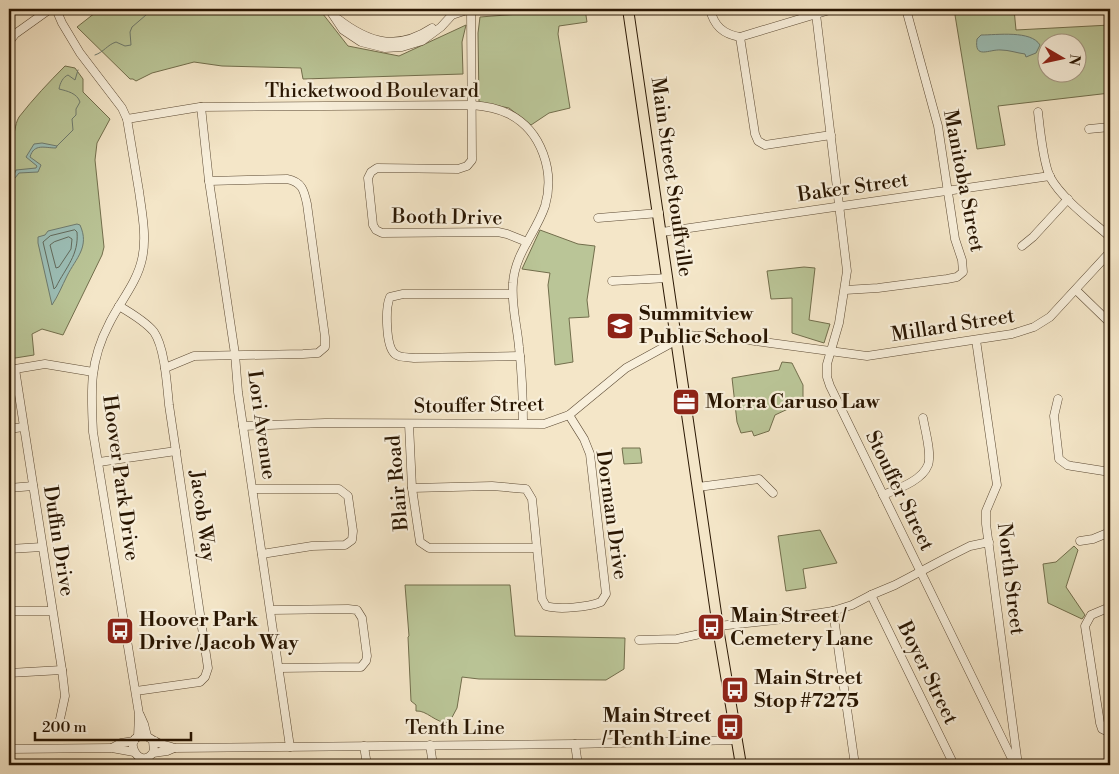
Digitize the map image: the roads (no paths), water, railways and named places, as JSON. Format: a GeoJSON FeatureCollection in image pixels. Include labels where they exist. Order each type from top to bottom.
{"type":"FeatureCollection","features":[{"type":"Feature","properties":{"kind":"main road","name":"Main Street Stouffville"},"geometry":{"type":"LineString","coordinates":[[628,9],[719,630],[741,765]]}},
{"type":"Feature","properties":{"kind":"street"},"geometry":{"type":"LineString","coordinates":[[9,42],[15,34],[50,9]]}},
{"type":"Feature","properties":{"kind":"street","name":"Hoover Park Drive"},"geometry":{"type":"LineString","coordinates":[[56,9],[71,40],[118,102],[127,119],[144,236],[142,258],[138,271],[120,306],[108,324],[94,364],[92,386],[94,432],[139,714],[136,739],[137,758]]}},
{"type":"Feature","properties":{"kind":"street"},"geometry":{"type":"LineString","coordinates":[[330,12],[343,30],[361,42],[385,48],[402,47],[422,42],[441,27],[452,15],[470,9],[472,105]]}},
{"type":"Feature","properties":{"kind":"street"},"geometry":{"type":"LineString","coordinates":[[710,9],[718,27],[727,34],[740,37],[833,9]]}},
{"type":"Feature","properties":{"kind":"street","name":"Manitoba Street"},"geometry":{"type":"LineString","coordinates":[[846,290],[947,279],[956,277],[963,272],[962,260],[955,239],[938,126],[906,9]]}},
{"type":"Feature","properties":{"kind":"street"},"geometry":{"type":"LineString","coordinates":[[816,14],[847,261],[846,290],[840,323],[830,351]]}},
{"type":"Feature","properties":{"kind":"street"},"geometry":{"type":"LineString","coordinates":[[740,37],[755,134],[758,141],[765,146],[831,135]]}},
{"type":"Feature","properties":{"kind":"street","name":"Thicketwood Boulevard"},"geometry":{"type":"LineString","coordinates":[[127,119],[201,108],[472,105],[488,107],[510,115],[523,124],[536,139],[544,153],[548,171],[547,197],[541,215],[516,264],[512,294],[524,394],[523,423]]}},
{"type":"Feature","properties":{"kind":"street","name":"Booth Drive"},"geometry":{"type":"LineString","coordinates":[[472,105],[473,154],[468,166],[458,169],[377,168],[371,172],[368,178],[373,225],[376,230],[382,233],[498,232],[527,242]]}},
{"type":"Feature","properties":{"kind":"street","name":"Lori Avenue"},"geometry":{"type":"LineString","coordinates":[[201,108],[209,181],[235,354],[238,392],[290,747]]}},
{"type":"Feature","properties":{"kind":"street"},"geometry":{"type":"LineString","coordinates":[[1038,112],[1050,176],[1068,198],[1110,237]]}},
{"type":"Feature","properties":{"kind":"street"},"geometry":{"type":"LineString","coordinates":[[1089,129],[1110,127]]}},
{"type":"Feature","properties":{"kind":"street","name":"Baker Street"},"geometry":{"type":"LineString","coordinates":[[662,232],[1050,176]]}},
{"type":"Feature","properties":{"kind":"street"},"geometry":{"type":"LineString","coordinates":[[165,368],[194,356],[318,353],[325,347],[326,337],[307,204],[301,186],[294,180],[287,179],[209,181]]}},
{"type":"Feature","properties":{"kind":"street"},"geometry":{"type":"LineString","coordinates":[[1022,246],[1033,238],[1068,198]]}},
{"type":"Feature","properties":{"kind":"street"},"geometry":{"type":"LineString","coordinates":[[598,218],[659,214]]}},
{"type":"Feature","properties":{"kind":"street","name":"Millard Street"},"geometry":{"type":"LineString","coordinates":[[830,351],[867,356],[1012,334],[1034,327],[1050,317],[1110,252]]}},
{"type":"Feature","properties":{"kind":"street"},"geometry":{"type":"LineString","coordinates":[[612,281],[668,278]]}},
{"type":"Feature","properties":{"kind":"street"},"geometry":{"type":"LineString","coordinates":[[1076,290],[1110,323]]}},
{"type":"Feature","properties":{"kind":"street"},"geometry":{"type":"LineString","coordinates":[[512,294],[403,294],[390,297],[387,305],[390,343],[393,353],[398,356],[414,358],[520,356]]}},
{"type":"Feature","properties":{"kind":"street","name":"Jacob Way"},"geometry":{"type":"LineString","coordinates":[[120,306],[150,328],[155,334],[165,368],[208,662],[208,673],[203,680],[195,683],[136,691]]}},
{"type":"Feature","properties":{"kind":"street","name":"Stouffer Street"},"geometry":{"type":"LineString","coordinates":[[243,426],[325,423],[544,424],[569,415],[626,368],[686,335],[733,338],[830,351],[826,371],[830,386],[1017,765]]}},
{"type":"Feature","properties":{"kind":"street","name":"North Street"},"geometry":{"type":"LineString","coordinates":[[976,340],[997,485],[988,505],[985,518],[1017,765]]}},
{"type":"Feature","properties":{"kind":"street"},"geometry":{"type":"LineString","coordinates":[[12,369],[45,364],[93,372]]}},
{"type":"Feature","properties":{"kind":"street","name":"Duffin Drive"},"geometry":{"type":"LineString","coordinates":[[12,369],[33,486],[62,670],[65,696],[60,719]]}},
{"type":"Feature","properties":{"kind":"street"},"geometry":{"type":"LineString","coordinates":[[1058,399],[1054,416],[1059,459],[1072,466],[1110,472]]}},
{"type":"Feature","properties":{"kind":"street","name":"Dorman Drive"},"geometry":{"type":"LineString","coordinates":[[412,488],[492,486],[526,489],[532,499],[542,599],[546,606],[559,608],[601,602],[606,594],[590,454],[569,415]]}},
{"type":"Feature","properties":{"kind":"street"},"geometry":{"type":"LineString","coordinates":[[883,494],[914,479],[923,473],[928,465],[929,456],[923,418]]}},
{"type":"Feature","properties":{"kind":"street","name":"Blair Road"},"geometry":{"type":"LineString","coordinates":[[409,424],[412,488],[418,536],[424,546],[436,548],[536,548]]}},
{"type":"Feature","properties":{"kind":"street"},"geometry":{"type":"LineString","coordinates":[[9,429],[23,427]]}},
{"type":"Feature","properties":{"kind":"street"},"geometry":{"type":"LineString","coordinates":[[99,462],[176,451]]}},
{"type":"Feature","properties":{"kind":"street"},"geometry":{"type":"LineString","coordinates":[[698,487],[759,479],[773,494]]}},
{"type":"Feature","properties":{"kind":"street"},"geometry":{"type":"LineString","coordinates":[[9,488],[33,486]]}},
{"type":"Feature","properties":{"kind":"street"},"geometry":{"type":"LineString","coordinates":[[253,489],[339,489],[348,496],[351,516],[352,540],[345,546],[312,546],[262,554]]}},
{"type":"Feature","properties":{"kind":"street"},"geometry":{"type":"LineString","coordinates":[[1080,541],[1110,532]]}},
{"type":"Feature","properties":{"kind":"street"},"geometry":{"type":"LineString","coordinates":[[639,640],[677,640],[719,630],[833,610],[859,602],[970,546],[989,542]]}},
{"type":"Feature","properties":{"kind":"street"},"geometry":{"type":"LineString","coordinates":[[9,549],[42,547]]}},
{"type":"Feature","properties":{"kind":"street","name":"Boyer Street"},"geometry":{"type":"LineString","coordinates":[[870,595],[954,765]]}},
{"type":"Feature","properties":{"kind":"street"},"geometry":{"type":"LineString","coordinates":[[1110,607],[1091,615],[1085,626],[1100,723],[1102,729],[1110,733]]}},
{"type":"Feature","properties":{"kind":"street"},"geometry":{"type":"LineString","coordinates":[[271,610],[348,609],[357,610],[362,618],[367,656],[366,661],[361,667],[279,668]]}},
{"type":"Feature","properties":{"kind":"street"},"geometry":{"type":"LineString","coordinates":[[833,610],[856,765]]}},
{"type":"Feature","properties":{"kind":"street"},"geometry":{"type":"LineString","coordinates":[[9,612],[52,611]]}},
{"type":"Feature","properties":{"kind":"street"},"geometry":{"type":"LineString","coordinates":[[9,673],[62,670]]}},
{"type":"Feature","properties":{"kind":"street","name":"Hoover Park Drive"},"geometry":{"type":"LineString","coordinates":[[139,714],[155,747],[151,755]]}},
{"type":"Feature","properties":{"kind":"street"},"geometry":{"type":"LineString","coordinates":[[112,748],[136,739],[150,739]]}},
{"type":"Feature","properties":{"kind":"street","name":"Tenth Line"},"geometry":{"type":"LineString","coordinates":[[150,739],[174,748],[575,744],[736,740]]}},
{"type":"Feature","properties":{"kind":"street"},"geometry":{"type":"LineString","coordinates":[[575,744],[578,765]]}},
{"type":"Feature","properties":{"kind":"street"},"geometry":{"type":"LineString","coordinates":[[430,745],[433,765]]}},
{"type":"Feature","properties":{"kind":"street"},"geometry":{"type":"LineString","coordinates":[[364,746],[367,765]]}},
{"type":"Feature","properties":{"kind":"street"},"geometry":{"type":"LineString","coordinates":[[9,749],[112,748],[137,758]]}},
{"type":"Feature","properties":{"kind":"street","name":"Tenth Line"},"geometry":{"type":"LineString","coordinates":[[137,758],[143,758],[174,748]]}},
{"type":"Feature","properties":{"kind":"street"},"geometry":{"type":"LineString","coordinates":[[149,765],[151,755]]}},
{"type":"Feature","properties":{"kind":"water"},"geometry":{"type":"Polygon","coordinates":[[[981,35],[1022,35],[1036,40],[1036,53],[1026,57],[1025,54],[1004,50],[983,52],[978,49],[977,39],[981,35]]]}},
{"type":"Feature","properties":{"kind":"water"},"geometry":{"type":"Polygon","coordinates":[[[42,143],[57,146],[56,148],[40,147],[34,150],[30,157],[41,165],[38,172],[19,173],[9,184],[9,180],[13,177],[16,170],[36,168],[37,166],[26,157],[34,144],[42,143]]]}},
{"type":"Feature","properties":{"kind":"water"},"geometry":{"type":"Polygon","coordinates":[[[77,224],[80,225],[83,233],[83,246],[52,305],[38,237],[45,235],[48,231],[77,224]]]}},
{"type":"Feature","properties":{"kind":"waterway"},"geometry":{"type":"LineString","coordinates":[[95,55],[116,42],[125,46],[131,45],[130,32],[132,27],[153,9]]}},
{"type":"Feature","properties":{"kind":"waterway"},"geometry":{"type":"LineString","coordinates":[[57,146],[73,130],[72,119],[76,115],[76,109],[80,102],[74,94],[59,89],[59,87],[63,79],[68,75],[75,80],[78,70]]}},
{"type":"Feature","properties":{"kind":"place","name":"Summitview Public School"},"geometry":{"type":"Point","coordinates":[620,326]}},
{"type":"Feature","properties":{"kind":"place","name":"Morra Caruso Law"},"geometry":{"type":"Point","coordinates":[686,402]}},
{"type":"Feature","properties":{"kind":"place","name":"Main Street / Cemetery Lane"},"geometry":{"type":"Point","coordinates":[711,627]}},
{"type":"Feature","properties":{"kind":"place","name":"Hoover Park Drive / Jacob Way"},"geometry":{"type":"Point","coordinates":[120,631]}},
{"type":"Feature","properties":{"kind":"place","name":"Main Street Stop #7275"},"geometry":{"type":"Point","coordinates":[735,690]}},
{"type":"Feature","properties":{"kind":"place","name":"Main Street / Tenth Line"},"geometry":{"type":"Point","coordinates":[730,727]}}]}
